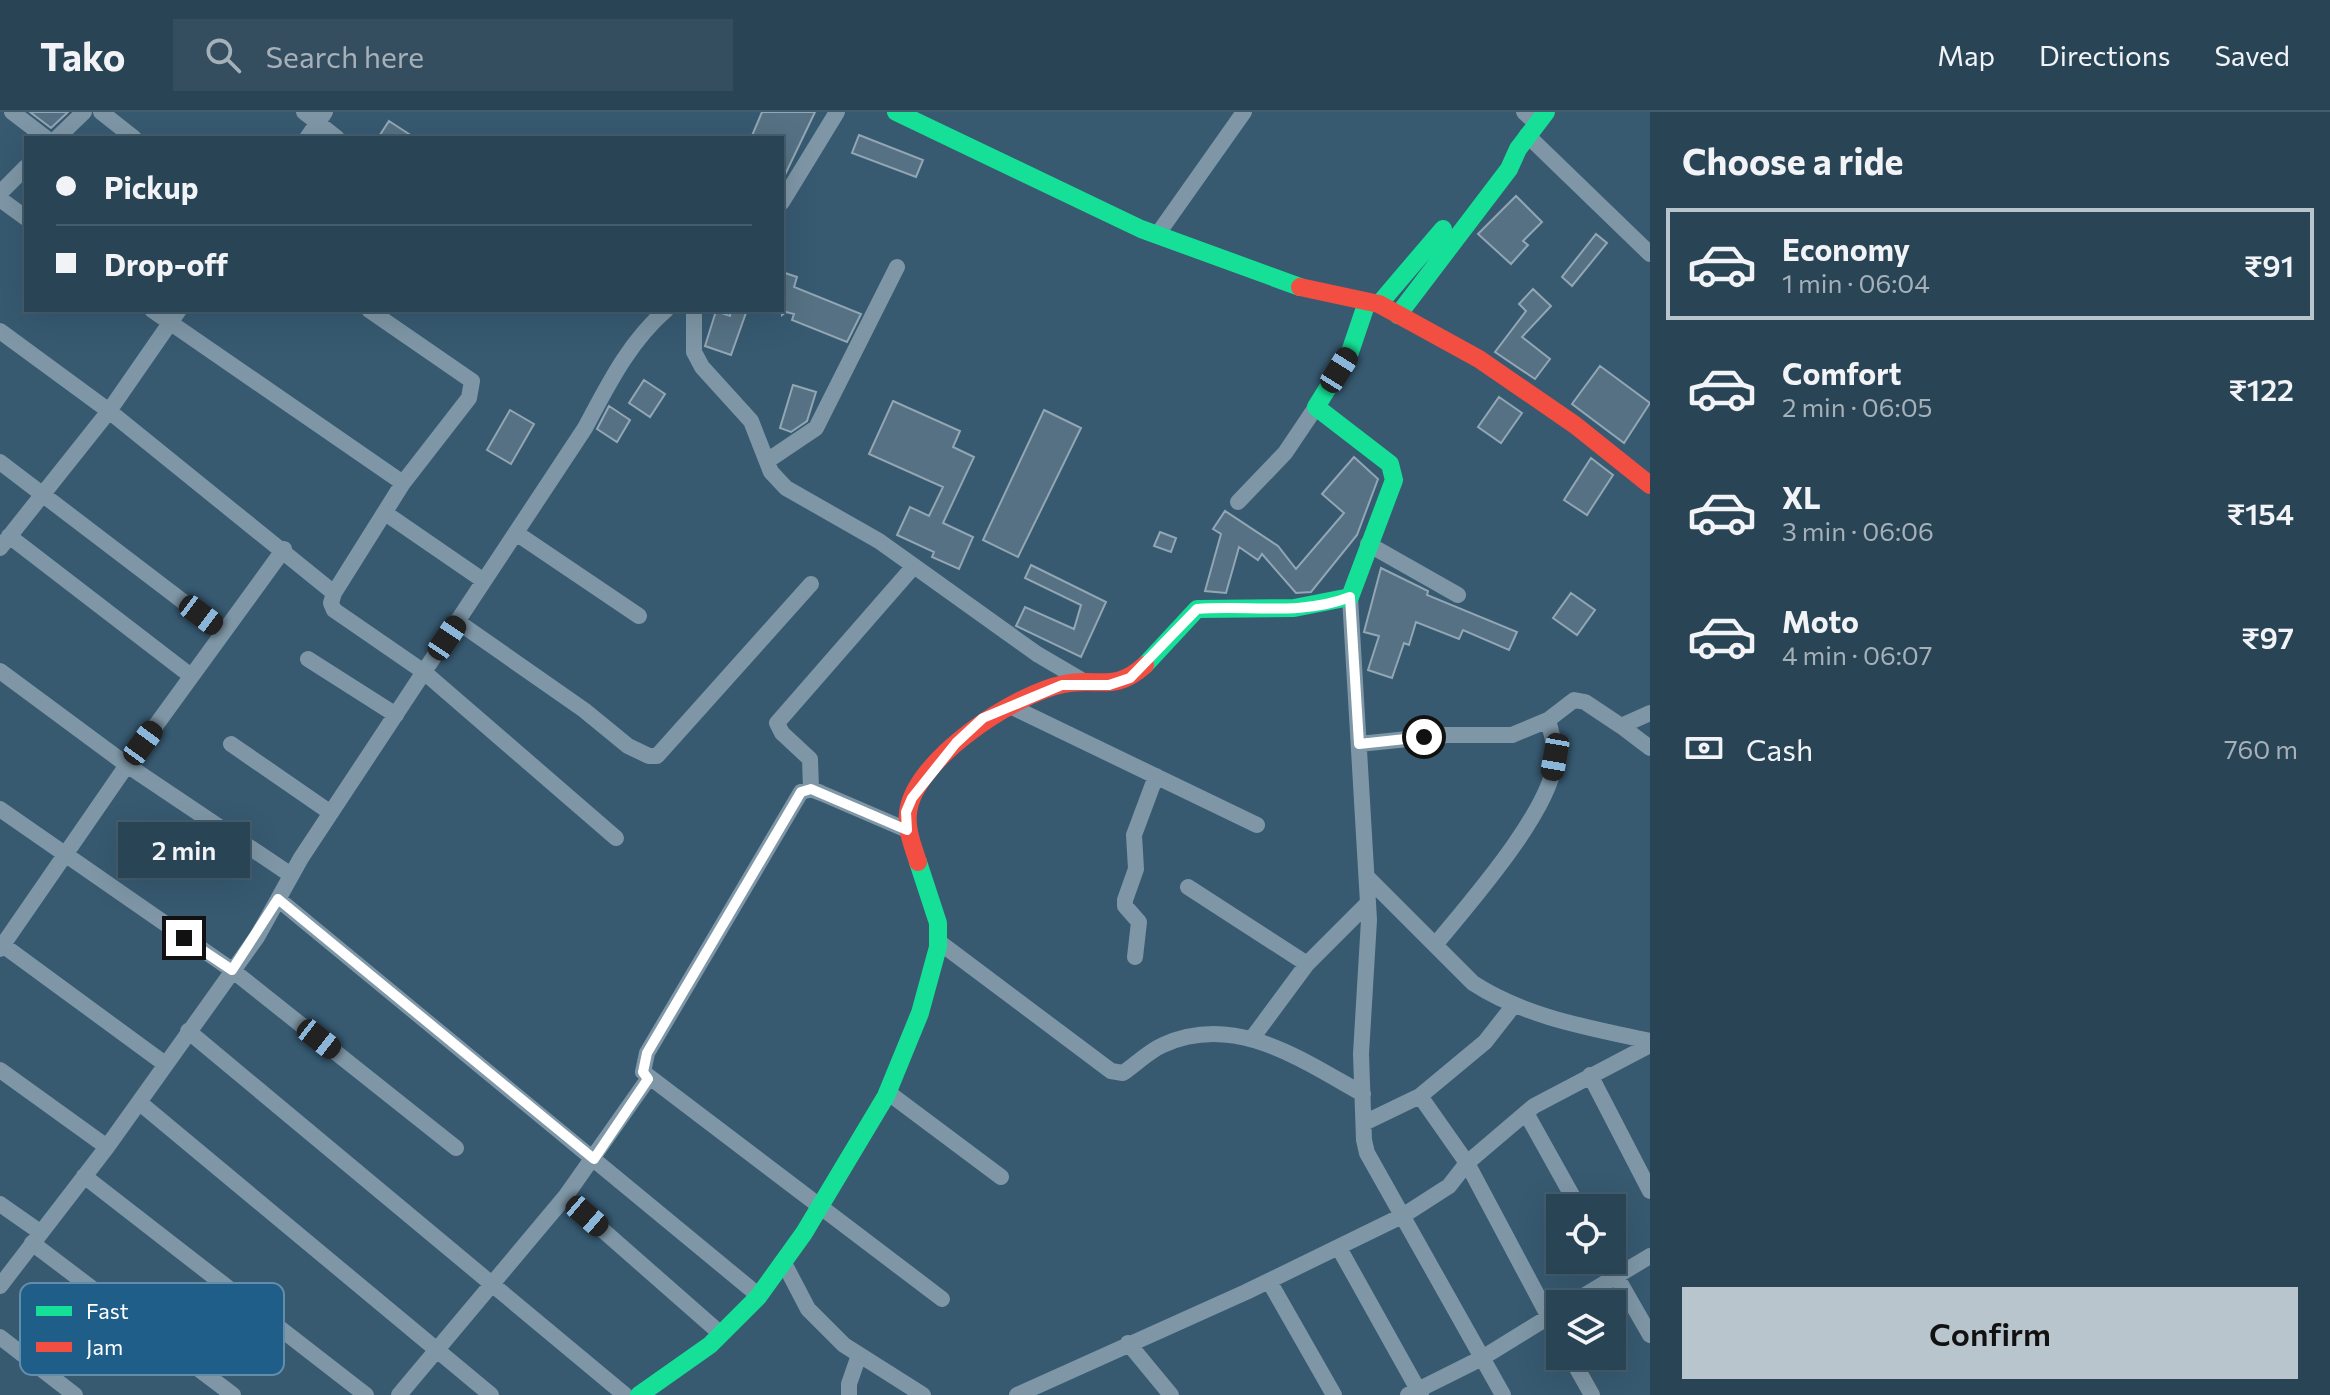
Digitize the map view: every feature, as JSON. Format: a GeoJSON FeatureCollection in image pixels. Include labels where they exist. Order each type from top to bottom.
{"type":"FeatureCollection","features":[{"type":"Feature","properties":{"kind":"main road"},"geometry":{"type":"LineString","coordinates":[[896,112],[1157,235],[1319,294],[1373,303],[1398,315],[1479,359],[1575,425],[1650,485]]}},
{"type":"Feature","properties":{"kind":"main road"},"geometry":{"type":"LineString","coordinates":[[639,1395],[721,1334],[785,1265],[890,1094],[911,1046],[939,942],[935,900],[907,830],[906,812],[912,798],[956,743],[983,718],[1062,685],[1092,686],[1130,678],[1197,609],[1280,610],[1331,604],[1350,597],[1394,480],[1393,471],[1390,464],[1316,407],[1350,352],[1373,303],[1530,126]]}},
{"type":"Feature","properties":{"kind":"main road"},"geometry":{"type":"LineString","coordinates":[[1398,315],[1509,169],[1530,126]]}},
{"type":"Feature","properties":{"kind":"street"},"geometry":{"type":"LineString","coordinates":[[12,112],[43,136]]}},
{"type":"Feature","properties":{"kind":"street"},"geometry":{"type":"LineString","coordinates":[[59,136],[84,112]]}},
{"type":"Feature","properties":{"kind":"street"},"geometry":{"type":"LineString","coordinates":[[101,112],[131,136]]}},
{"type":"Feature","properties":{"kind":"street"},"geometry":{"type":"LineString","coordinates":[[304,112],[322,118],[336,136]]}},
{"type":"Feature","properties":{"kind":"street"},"geometry":{"type":"LineString","coordinates":[[784,199],[837,112]]}},
{"type":"Feature","properties":{"kind":"street"},"geometry":{"type":"LineString","coordinates":[[1157,235],[1244,112]]}},
{"type":"Feature","properties":{"kind":"street"},"geometry":{"type":"LineString","coordinates":[[308,136],[322,118]]}},
{"type":"Feature","properties":{"kind":"street"},"geometry":{"type":"LineString","coordinates":[[1530,126],[1650,254]]}},
{"type":"Feature","properties":{"kind":"street"},"geometry":{"type":"LineString","coordinates":[[24,169],[0,196],[24,216]]}},
{"type":"Feature","properties":{"kind":"street"},"geometry":{"type":"LineString","coordinates":[[767,461],[816,428],[897,267]]}},
{"type":"Feature","properties":{"kind":"street"},"geometry":{"type":"LineString","coordinates":[[372,312],[472,381],[469,398],[403,483],[334,593],[331,603],[334,610],[424,672],[616,838]]}},
{"type":"Feature","properties":{"kind":"street"},"geometry":{"type":"LineString","coordinates":[[0,1286],[140,1103],[232,970],[331,813],[585,428],[620,364],[647,327],[664,312]]}},
{"type":"Feature","properties":{"kind":"street"},"geometry":{"type":"LineString","coordinates":[[694,312],[694,352],[702,367],[751,421],[771,472],[786,488],[879,541],[1037,654],[1092,686]]}},
{"type":"Feature","properties":{"kind":"street"},"geometry":{"type":"LineString","coordinates":[[191,676],[5,542],[109,411],[175,317],[403,483]]}},
{"type":"Feature","properties":{"kind":"street"},"geometry":{"type":"LineString","coordinates":[[0,331],[109,411],[284,549],[334,593]]}},
{"type":"Feature","properties":{"kind":"street"},"geometry":{"type":"LineString","coordinates":[[1238,502],[1285,453],[1316,407]]}},
{"type":"Feature","properties":{"kind":"street"},"geometry":{"type":"LineString","coordinates":[[0,462],[223,632]]}},
{"type":"Feature","properties":{"kind":"street"},"geometry":{"type":"LineString","coordinates":[[385,513],[484,581]]}},
{"type":"Feature","properties":{"kind":"street"},"geometry":{"type":"LineString","coordinates":[[516,533],[639,616]]}},
{"type":"Feature","properties":{"kind":"street"},"geometry":{"type":"LineString","coordinates":[[1368,544],[1458,595]]}},
{"type":"Feature","properties":{"kind":"street"},"geometry":{"type":"LineString","coordinates":[[165,1064],[1,945],[284,549]]}},
{"type":"Feature","properties":{"kind":"street"},"geometry":{"type":"LineString","coordinates":[[811,789],[810,759],[782,733],[777,723],[914,566]]}},
{"type":"Feature","properties":{"kind":"street"},"geometry":{"type":"LineString","coordinates":[[458,622],[584,710],[628,746],[649,756],[657,756],[811,584]]}},
{"type":"Feature","properties":{"kind":"street"},"geometry":{"type":"LineString","coordinates":[[1350,597],[1368,903],[1363,1094],[1367,1153],[1503,1395]]}},
{"type":"Feature","properties":{"kind":"street"},"geometry":{"type":"LineString","coordinates":[[308,659],[396,715]]}},
{"type":"Feature","properties":{"kind":"street"},"geometry":{"type":"LineString","coordinates":[[0,671],[127,765],[291,875]]}},
{"type":"Feature","properties":{"kind":"street"},"geometry":{"type":"LineString","coordinates":[[1359,744],[1447,735],[1512,735],[1548,720],[1574,700],[1585,702],[1650,748]]}},
{"type":"Feature","properties":{"kind":"street"},"geometry":{"type":"LineString","coordinates":[[1010,706],[1257,825]]}},
{"type":"Feature","properties":{"kind":"street"},"geometry":{"type":"LineString","coordinates":[[1621,726],[1650,713]]}},
{"type":"Feature","properties":{"kind":"street"},"geometry":{"type":"LineString","coordinates":[[1435,945],[1510,854],[1546,789],[1555,757],[1548,720]]}},
{"type":"Feature","properties":{"kind":"street"},"geometry":{"type":"LineString","coordinates":[[231,744],[331,813]]}},
{"type":"Feature","properties":{"kind":"street"},"geometry":{"type":"LineString","coordinates":[[1135,957],[1139,922],[1125,906],[1125,900],[1136,869],[1134,835],[1156,776]]}},
{"type":"Feature","properties":{"kind":"street"},"geometry":{"type":"LineString","coordinates":[[907,830],[811,789],[801,792],[647,1053],[643,1072],[648,1079],[822,1206],[942,1299]]}},
{"type":"Feature","properties":{"kind":"street"},"geometry":{"type":"LineString","coordinates":[[0,809],[232,970],[456,1148]]}},
{"type":"Feature","properties":{"kind":"street"},"geometry":{"type":"LineString","coordinates":[[1367,877],[1473,983],[1514,1005],[1650,1043]]}},
{"type":"Feature","properties":{"kind":"street"},"geometry":{"type":"LineString","coordinates":[[1188,887],[1307,964]]}},
{"type":"Feature","properties":{"kind":"street"},"geometry":{"type":"LineString","coordinates":[[278,899],[758,1295]]}},
{"type":"Feature","properties":{"kind":"street"},"geometry":{"type":"LineString","coordinates":[[1253,1037],[1307,964],[1368,903]]}},
{"type":"Feature","properties":{"kind":"street"},"geometry":{"type":"LineString","coordinates":[[939,942],[1111,1071],[1123,1073],[1161,1046],[1190,1035],[1253,1037],[1363,1094]]}},
{"type":"Feature","properties":{"kind":"street"},"geometry":{"type":"LineString","coordinates":[[1364,1123],[1420,1096],[1485,1042],[1514,1005]]}},
{"type":"Feature","properties":{"kind":"street"},"geometry":{"type":"LineString","coordinates":[[188,1031],[625,1395]]}},
{"type":"Feature","properties":{"kind":"street"},"geometry":{"type":"LineString","coordinates":[[1017,1395],[1269,1281],[1404,1215],[1449,1186],[1467,1163],[1526,1113],[1650,1043]]}},
{"type":"Feature","properties":{"kind":"street"},"geometry":{"type":"LineString","coordinates":[[0,1070],[107,1147]]}},
{"type":"Feature","properties":{"kind":"street"},"geometry":{"type":"LineString","coordinates":[[1590,1075],[1650,1191]]}},
{"type":"Feature","properties":{"kind":"street"},"geometry":{"type":"LineString","coordinates":[[399,1395],[565,1197],[648,1079]]}},
{"type":"Feature","properties":{"kind":"street"},"geometry":{"type":"LineString","coordinates":[[890,1094],[1001,1177]]}},
{"type":"Feature","properties":{"kind":"street"},"geometry":{"type":"LineString","coordinates":[[1420,1096],[1467,1163],[1546,1299]]}},
{"type":"Feature","properties":{"kind":"street"},"geometry":{"type":"LineString","coordinates":[[140,1103],[491,1395]]}},
{"type":"Feature","properties":{"kind":"street"},"geometry":{"type":"LineString","coordinates":[[1526,1113],[1571,1194]]}},
{"type":"Feature","properties":{"kind":"street"},"geometry":{"type":"LineString","coordinates":[[84,1176],[222,1283]]}},
{"type":"Feature","properties":{"kind":"street"},"geometry":{"type":"LineString","coordinates":[[565,1197],[721,1334]]}},
{"type":"Feature","properties":{"kind":"street"},"geometry":{"type":"LineString","coordinates":[[0,1204],[36,1238],[92,1283]]}},
{"type":"Feature","properties":{"kind":"street"},"geometry":{"type":"LineString","coordinates":[[1339,1248],[1416,1393],[1482,1358],[1546,1318]]}},
{"type":"Feature","properties":{"kind":"street"},"geometry":{"type":"LineString","coordinates":[[1593,1290],[1650,1256]]}},
{"type":"Feature","properties":{"kind":"street"},"geometry":{"type":"LineString","coordinates":[[785,1265],[808,1309],[844,1345],[923,1395]]}},
{"type":"Feature","properties":{"kind":"street"},"geometry":{"type":"LineString","coordinates":[[1616,1276],[1650,1335]]}},
{"type":"Feature","properties":{"kind":"street"},"geometry":{"type":"LineString","coordinates":[[1269,1281],[1334,1395]]}},
{"type":"Feature","properties":{"kind":"street"},"geometry":{"type":"LineString","coordinates":[[284,1331],[366,1395]]}},
{"type":"Feature","properties":{"kind":"street"},"geometry":{"type":"LineString","coordinates":[[0,1337],[20,1352]]}},
{"type":"Feature","properties":{"kind":"street"},"geometry":{"type":"LineString","coordinates":[[1128,1343],[1171,1395]]}},
{"type":"Feature","properties":{"kind":"street"},"geometry":{"type":"LineString","coordinates":[[849,1395],[849,1384],[859,1355]]}},
{"type":"Feature","properties":{"kind":"street"},"geometry":{"type":"LineString","coordinates":[[1578,1370],[1592,1395]]}},
{"type":"Feature","properties":{"kind":"street"},"geometry":{"type":"LineString","coordinates":[[49,1375],[75,1395]]}},
{"type":"Feature","properties":{"kind":"street"},"geometry":{"type":"LineString","coordinates":[[208,1375],[233,1395]]}},
{"type":"Feature","properties":{"kind":"building"},"geometry":{"type":"Polygon","coordinates":[[[30,112],[68,112],[51,128],[30,112]]]}},
{"type":"Feature","properties":{"kind":"building"},"geometry":{"type":"Polygon","coordinates":[[[762,112],[815,112],[784,177],[784,136],[752,136],[762,112]]]}},
{"type":"Feature","properties":{"kind":"building"},"geometry":{"type":"Polygon","coordinates":[[[389,121],[412,136],[379,136],[389,121]]]}},
{"type":"Feature","properties":{"kind":"building"},"geometry":{"type":"Polygon","coordinates":[[[859,135],[923,160],[916,177],[852,153],[859,135]]]}},
{"type":"Feature","properties":{"kind":"building"},"geometry":{"type":"Polygon","coordinates":[[[1516,196],[1542,222],[1523,241],[1528,245],[1511,264],[1478,234],[1516,196]]]}},
{"type":"Feature","properties":{"kind":"building"},"geometry":{"type":"Polygon","coordinates":[[[1596,234],[1607,243],[1572,286],[1562,277],[1596,234]]]}},
{"type":"Feature","properties":{"kind":"building"},"geometry":{"type":"Polygon","coordinates":[[[784,273],[797,277],[794,287],[861,314],[847,342],[792,320],[794,314],[786,312],[782,315],[784,273]]]}},
{"type":"Feature","properties":{"kind":"building"},"geometry":{"type":"Polygon","coordinates":[[[1533,289],[1551,306],[1522,337],[1550,359],[1535,379],[1495,352],[1526,311],[1519,304],[1533,289]]]}},
{"type":"Feature","properties":{"kind":"building"},"geometry":{"type":"Polygon","coordinates":[[[716,312],[730,316],[731,312],[746,312],[731,355],[705,346],[716,312]]]}},
{"type":"Feature","properties":{"kind":"building"},"geometry":{"type":"Polygon","coordinates":[[[1600,366],[1650,403],[1624,443],[1572,404],[1600,366]]]}},
{"type":"Feature","properties":{"kind":"building"},"geometry":{"type":"Polygon","coordinates":[[[644,380],[665,394],[650,417],[629,403],[644,380]]]}},
{"type":"Feature","properties":{"kind":"building"},"geometry":{"type":"Polygon","coordinates":[[[793,385],[816,392],[807,421],[791,432],[780,428],[793,385]]]}},
{"type":"Feature","properties":{"kind":"building"},"geometry":{"type":"Polygon","coordinates":[[[1499,397],[1522,413],[1501,443],[1478,427],[1499,397]]]}},
{"type":"Feature","properties":{"kind":"building"},"geometry":{"type":"Polygon","coordinates":[[[893,401],[960,431],[953,447],[974,457],[943,523],[973,537],[959,569],[932,557],[934,552],[897,535],[910,507],[929,516],[943,487],[869,454],[893,401]]]}},
{"type":"Feature","properties":{"kind":"building"},"geometry":{"type":"Polygon","coordinates":[[[609,406],[630,420],[617,442],[597,429],[609,406]]]}},
{"type":"Feature","properties":{"kind":"building"},"geometry":{"type":"Polygon","coordinates":[[[510,410],[534,424],[511,464],[487,450],[510,410]]]}},
{"type":"Feature","properties":{"kind":"building"},"geometry":{"type":"Polygon","coordinates":[[[1044,410],[1081,428],[1018,557],[983,540],[1044,410]]]}},
{"type":"Feature","properties":{"kind":"building"},"geometry":{"type":"Polygon","coordinates":[[[1354,457],[1378,479],[1357,535],[1311,592],[1296,593],[1262,554],[1258,560],[1239,547],[1226,593],[1205,591],[1221,534],[1213,529],[1225,511],[1278,546],[1296,569],[1344,513],[1322,494],[1354,457]]]}},
{"type":"Feature","properties":{"kind":"building"},"geometry":{"type":"Polygon","coordinates":[[[1591,458],[1613,475],[1587,515],[1564,500],[1591,458]]]}},
{"type":"Feature","properties":{"kind":"building"},"geometry":{"type":"Polygon","coordinates":[[[1160,532],[1176,538],[1171,552],[1154,546],[1160,532]]]}},
{"type":"Feature","properties":{"kind":"building"},"geometry":{"type":"Polygon","coordinates":[[[1031,565],[1106,602],[1081,657],[1016,626],[1025,607],[1074,629],[1081,605],[1025,578],[1031,565]]]}},
{"type":"Feature","properties":{"kind":"building"},"geometry":{"type":"Polygon","coordinates":[[[1381,568],[1428,591],[1427,595],[1517,632],[1509,650],[1463,630],[1459,639],[1416,622],[1409,645],[1404,643],[1392,678],[1368,670],[1379,636],[1364,632],[1381,568]]]}},
{"type":"Feature","properties":{"kind":"building"},"geometry":{"type":"Polygon","coordinates":[[[1571,593],[1595,610],[1577,635],[1553,618],[1571,593]]]}},
{"type":"Feature","properties":{"kind":"traffic: fast"},"geometry":{"type":"LineString","coordinates":[[896,112],[1141,229],[1300,287]]}},
{"type":"Feature","properties":{"kind":"traffic: fast"},"geometry":{"type":"LineString","coordinates":[[1398,315],[1509,169],[1518,149],[1546,112]]}},
{"type":"Feature","properties":{"kind":"traffic: fast"},"geometry":{"type":"LineString","coordinates":[[1379,304],[1443,229]]}},
{"type":"Feature","properties":{"kind":"traffic: fast"},"geometry":{"type":"LineString","coordinates":[[1145,665],[1197,609],[1294,608],[1350,597],[1394,480],[1390,464],[1316,407],[1350,352],[1367,302]]}},
{"type":"Feature","properties":{"kind":"traffic: fast"},"geometry":{"type":"LineString","coordinates":[[639,1395],[710,1345],[758,1297],[804,1233],[886,1096],[920,1013],[938,947],[938,923],[918,862]]}},
{"type":"Feature","properties":{"kind":"traffic: jam"},"geometry":{"type":"LineString","coordinates":[[1300,287],[1379,304],[1479,359],[1575,425],[1650,485]]}},
{"type":"Feature","properties":{"kind":"traffic: jam"},"geometry":{"type":"LineString","coordinates":[[918,862],[909,832],[908,813],[914,793],[947,751],[970,732],[1020,700],[1064,684],[1124,679],[1145,665]]}},
{"type":"Feature","properties":{"kind":"route"},"geometry":{"type":"LineString","coordinates":[[184,938],[232,970],[257,937],[278,899],[594,1159],[648,1079],[643,1072],[647,1053],[801,792],[811,789],[907,830],[906,812],[912,798],[956,743],[983,718],[1062,685],[1109,685],[1130,678],[1179,624],[1197,609],[1280,610],[1331,604],[1350,597],[1359,744],[1424,737]]}}]}
